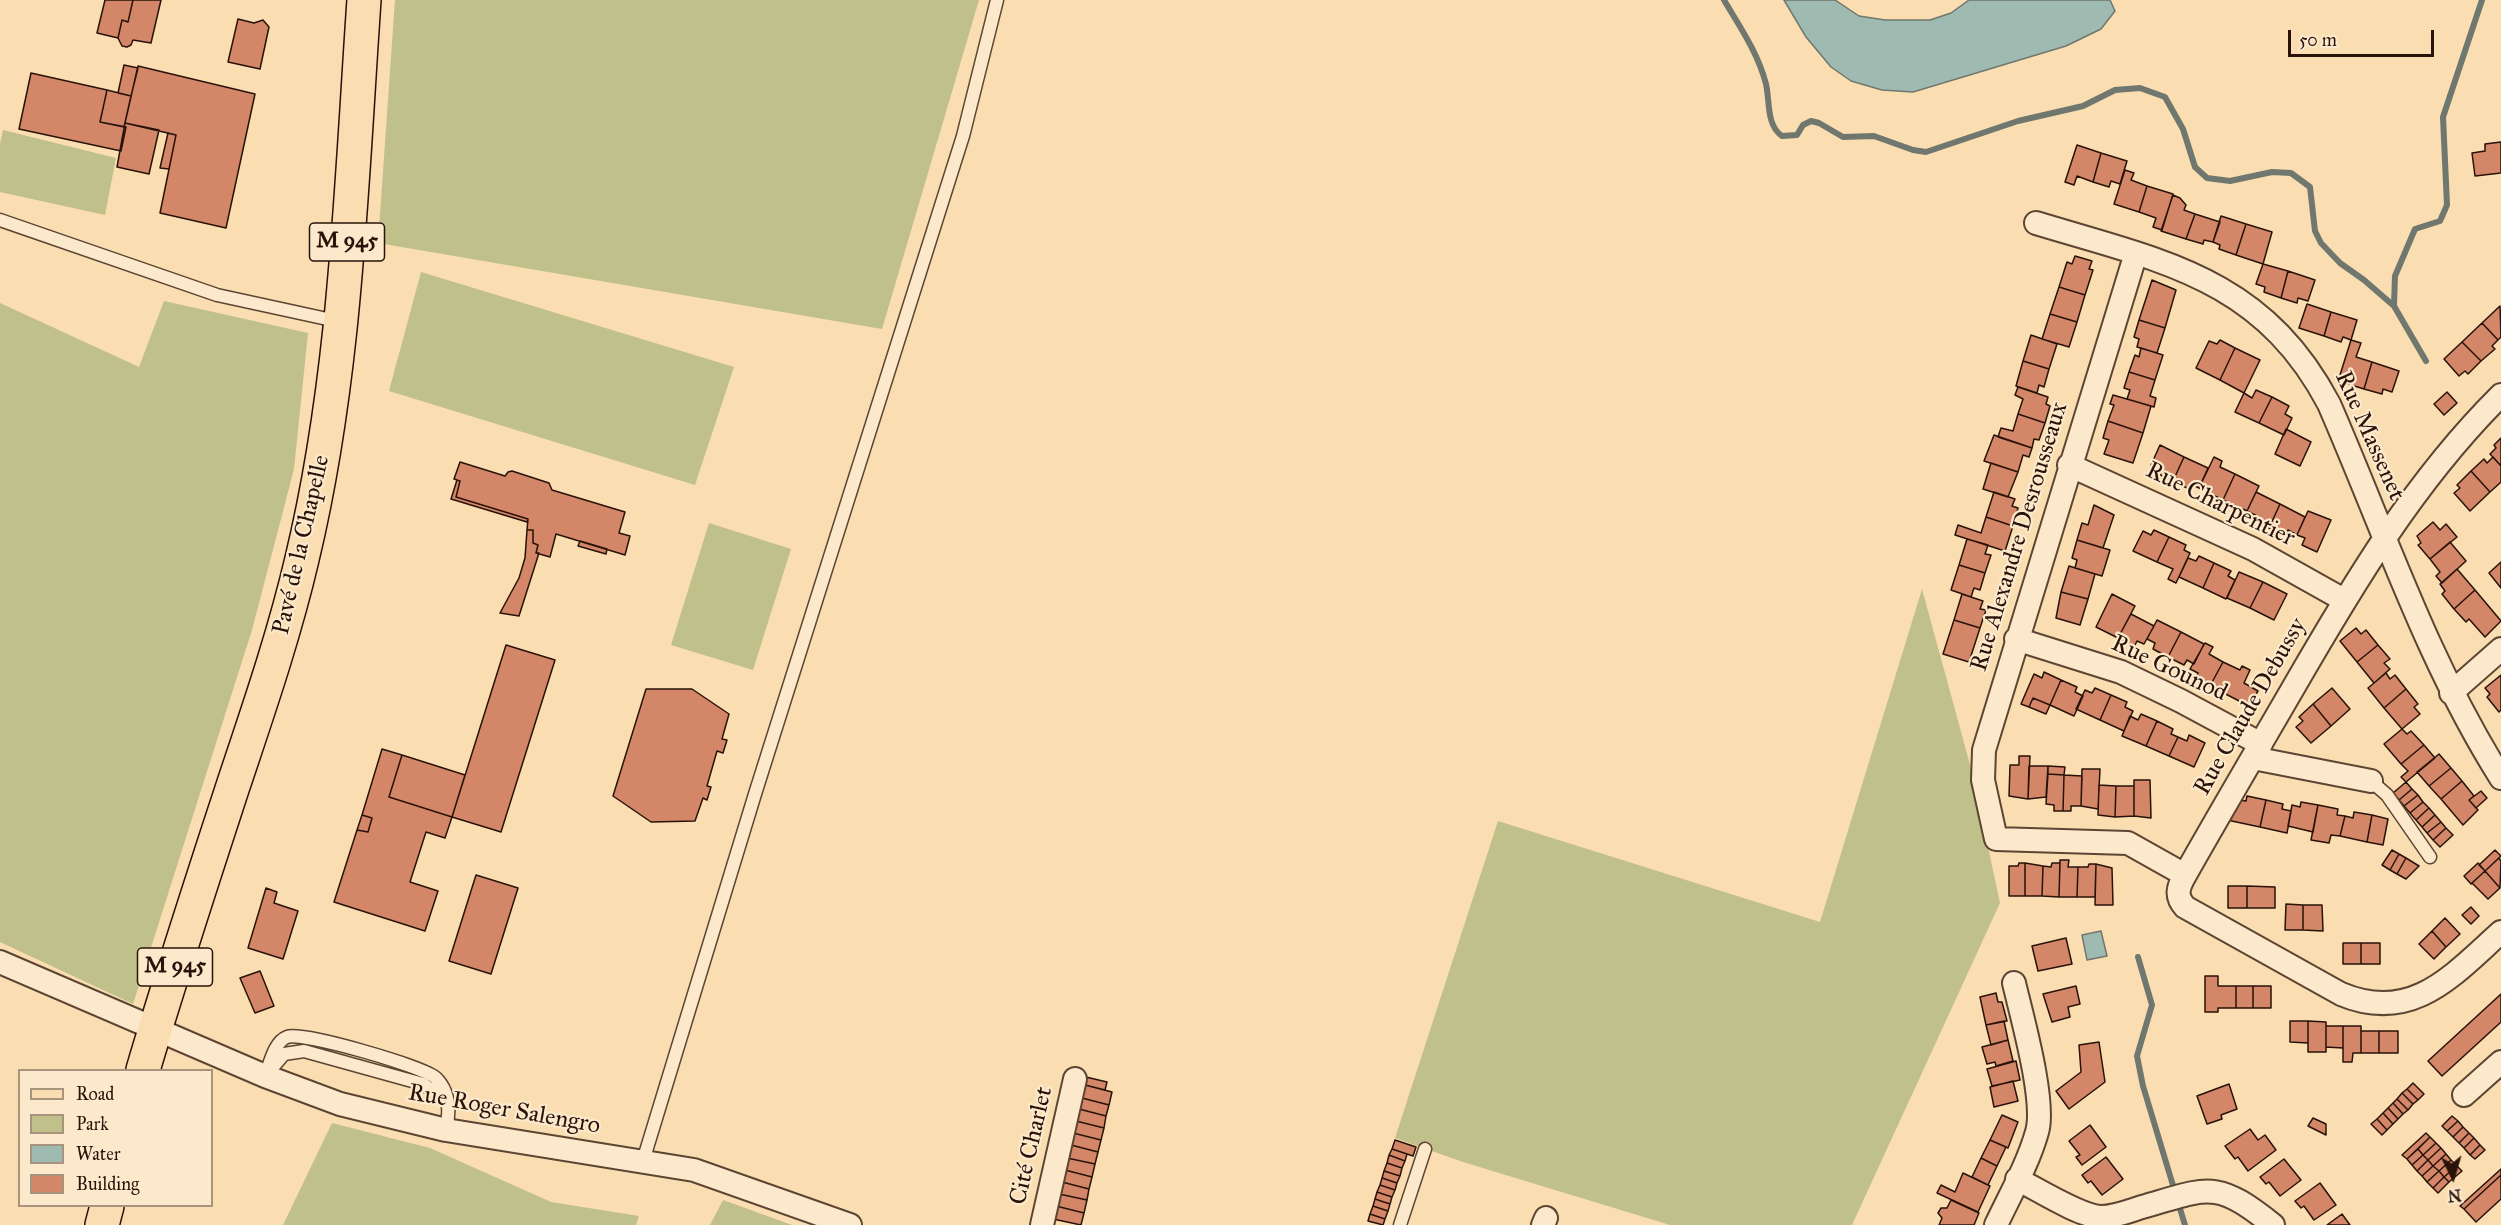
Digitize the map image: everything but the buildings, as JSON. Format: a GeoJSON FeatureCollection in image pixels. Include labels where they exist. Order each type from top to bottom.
{"type":"FeatureCollection","features":[{"type":"Feature","properties":{"kind":"main road","name":"Pavé de la Chapelle"},"geometry":{"type":"LineString","coordinates":[[144,1069],[276,654],[299,570],[323,459],[342,322],[364,0]]}},
{"type":"Feature","properties":{"kind":"main road"},"geometry":{"type":"LineString","coordinates":[[102,1225],[107,1207]]}},
{"type":"Feature","properties":{"kind":"street","name":"Rue Massenet"},"geometry":{"type":"LineString","coordinates":[[2036,223],[2136,253],[2176,267],[2215,285],[2260,314],[2286,340],[2310,371],[2329,404],[2451,693],[2501,777]]}},
{"type":"Feature","properties":{"kind":"street","name":"Rue Alexandre Desrousseaux"},"geometry":{"type":"LineString","coordinates":[[2136,253],[2016,639],[1982,759],[1983,780],[1996,839],[2128,843],[2185,874]]}},
{"type":"Feature","properties":{"kind":"street","name":"Rue Claude Debussy"},"geometry":{"type":"LineString","coordinates":[[2501,394],[2459,442],[2385,538],[2344,600],[2178,889],[2178,896],[2185,908],[2341,994],[2375,1003],[2401,1001],[2435,989],[2501,932]]}},
{"type":"Feature","properties":{"kind":"street","name":"Rue Charpentier"},"geometry":{"type":"LineString","coordinates":[[2069,465],[2253,549],[2344,600]]}},
{"type":"Feature","properties":{"kind":"street","name":"Rue Gounod"},"geometry":{"type":"LineString","coordinates":[[2016,639],[2121,672],[2181,701],[2257,751],[2371,781]]}},
{"type":"Feature","properties":{"kind":"street"},"geometry":{"type":"LineString","coordinates":[[2451,693],[2501,649]]}},
{"type":"Feature","properties":{"kind":"street","name":"Rue Roger Salengro"},"geometry":{"type":"LineString","coordinates":[[0,962],[265,1076],[350,1107],[446,1130],[643,1161],[712,1175],[850,1225]]}},
{"type":"Feature","properties":{"kind":"street"},"geometry":{"type":"LineString","coordinates":[[1996,1225],[2038,1132],[2039,1108],[2014,983]]}},
{"type":"Feature","properties":{"kind":"street"},"geometry":{"type":"LineString","coordinates":[[2464,1095],[2501,1062]]}},
{"type":"Feature","properties":{"kind":"street","name":"Cité Charlet"},"geometry":{"type":"LineString","coordinates":[[1042,1225],[1074,1079]]}},
{"type":"Feature","properties":{"kind":"street"},"geometry":{"type":"LineString","coordinates":[[2018,1179],[2085,1220],[2112,1216],[2193,1192],[2214,1190],[2224,1193],[2273,1225]]}},
{"type":"Feature","properties":{"kind":"lane"},"geometry":{"type":"LineString","coordinates":[[643,1161],[758,783],[963,136],[998,0]]}},
{"type":"Feature","properties":{"kind":"lane"},"geometry":{"type":"LineString","coordinates":[[0,220],[216,295],[342,322]]}},
{"type":"Feature","properties":{"kind":"lane"},"geometry":{"type":"LineString","coordinates":[[2371,781],[2387,795],[2430,857]]}},
{"type":"Feature","properties":{"kind":"lane"},"geometry":{"type":"LineString","coordinates":[[265,1076],[280,1041],[288,1036],[304,1036],[427,1071],[440,1082],[447,1101],[446,1130]]}},
{"type":"Feature","properties":{"kind":"lane"},"geometry":{"type":"LineString","coordinates":[[1400,1225],[1425,1149]]}},
{"type":"Feature","properties":{"kind":"green space"},"geometry":{"type":"Polygon","coordinates":[[[395,0],[979,0],[882,329],[378,243],[395,0]]]}},
{"type":"Feature","properties":{"kind":"green space"},"geometry":{"type":"Polygon","coordinates":[[[3,130],[116,158],[105,215],[0,192],[0,144],[3,130]]]}},
{"type":"Feature","properties":{"kind":"green space"},"geometry":{"type":"Polygon","coordinates":[[[421,272],[734,367],[695,485],[389,391],[421,272]]]}},
{"type":"Feature","properties":{"kind":"green space"},"geometry":{"type":"Polygon","coordinates":[[[164,301],[308,333],[294,469],[252,630],[133,1004],[0,942],[0,303],[139,367],[164,301]]]}},
{"type":"Feature","properties":{"kind":"green space"},"geometry":{"type":"Polygon","coordinates":[[[709,523],[791,549],[753,670],[671,645],[709,523]]]}},
{"type":"Feature","properties":{"kind":"green space"},"geometry":{"type":"Polygon","coordinates":[[[1922,589],[1972,772],[2000,903],[1852,1225],[1670,1225],[1463,1162],[1395,1138],[1498,821],[1820,922],[1922,589]]]}},
{"type":"Feature","properties":{"kind":"green space"},"geometry":{"type":"Polygon","coordinates":[[[332,1123],[430,1148],[551,1202],[639,1216],[636,1225],[283,1225],[332,1123]]]}},
{"type":"Feature","properties":{"kind":"green space"},"geometry":{"type":"Polygon","coordinates":[[[723,1200],[792,1225],[710,1225],[723,1200]]]}},
{"type":"Feature","properties":{"kind":"water"},"geometry":{"type":"Polygon","coordinates":[[[1784,0],[1835,0],[1859,16],[1885,20],[1930,20],[1951,13],[1969,0],[2110,0],[2115,11],[2101,29],[2066,46],[1913,92],[1882,90],[1851,81],[1831,67],[1806,37],[1784,0]]]}},
{"type":"Feature","properties":{"kind":"water"},"geometry":{"type":"Polygon","coordinates":[[[2101,931],[2107,956],[2087,960],[2082,935],[2101,931]]]}},
{"type":"Feature","properties":{"kind":"waterway"},"geometry":{"type":"LineString","coordinates":[[1724,0],[1748,40],[1758,62],[1766,84],[1773,126],[1782,136],[1797,135],[1803,125],[1811,121],[1843,137],[1874,136],[1913,150],[1926,152],[2018,121],[2083,106],[2115,90],[2140,88],[2165,97],[2183,129],[2195,167],[2207,178],[2230,181],[2272,172],[2291,173],[2310,187],[2315,231],[2321,243],[2340,263],[2394,306]]}},
{"type":"Feature","properties":{"kind":"waterway"},"geometry":{"type":"LineString","coordinates":[[2426,361],[2394,306],[2395,276],[2415,229],[2440,221],[2447,205],[2443,117],[2482,0]]}},
{"type":"Feature","properties":{"kind":"waterway"},"geometry":{"type":"LineString","coordinates":[[2138,957],[2152,1005],[2137,1056],[2143,1086],[2175,1192]]}},
{"type":"Feature","properties":{"kind":"waterway"},"geometry":{"type":"LineString","coordinates":[[2178,1202],[2185,1225]]}}]}
